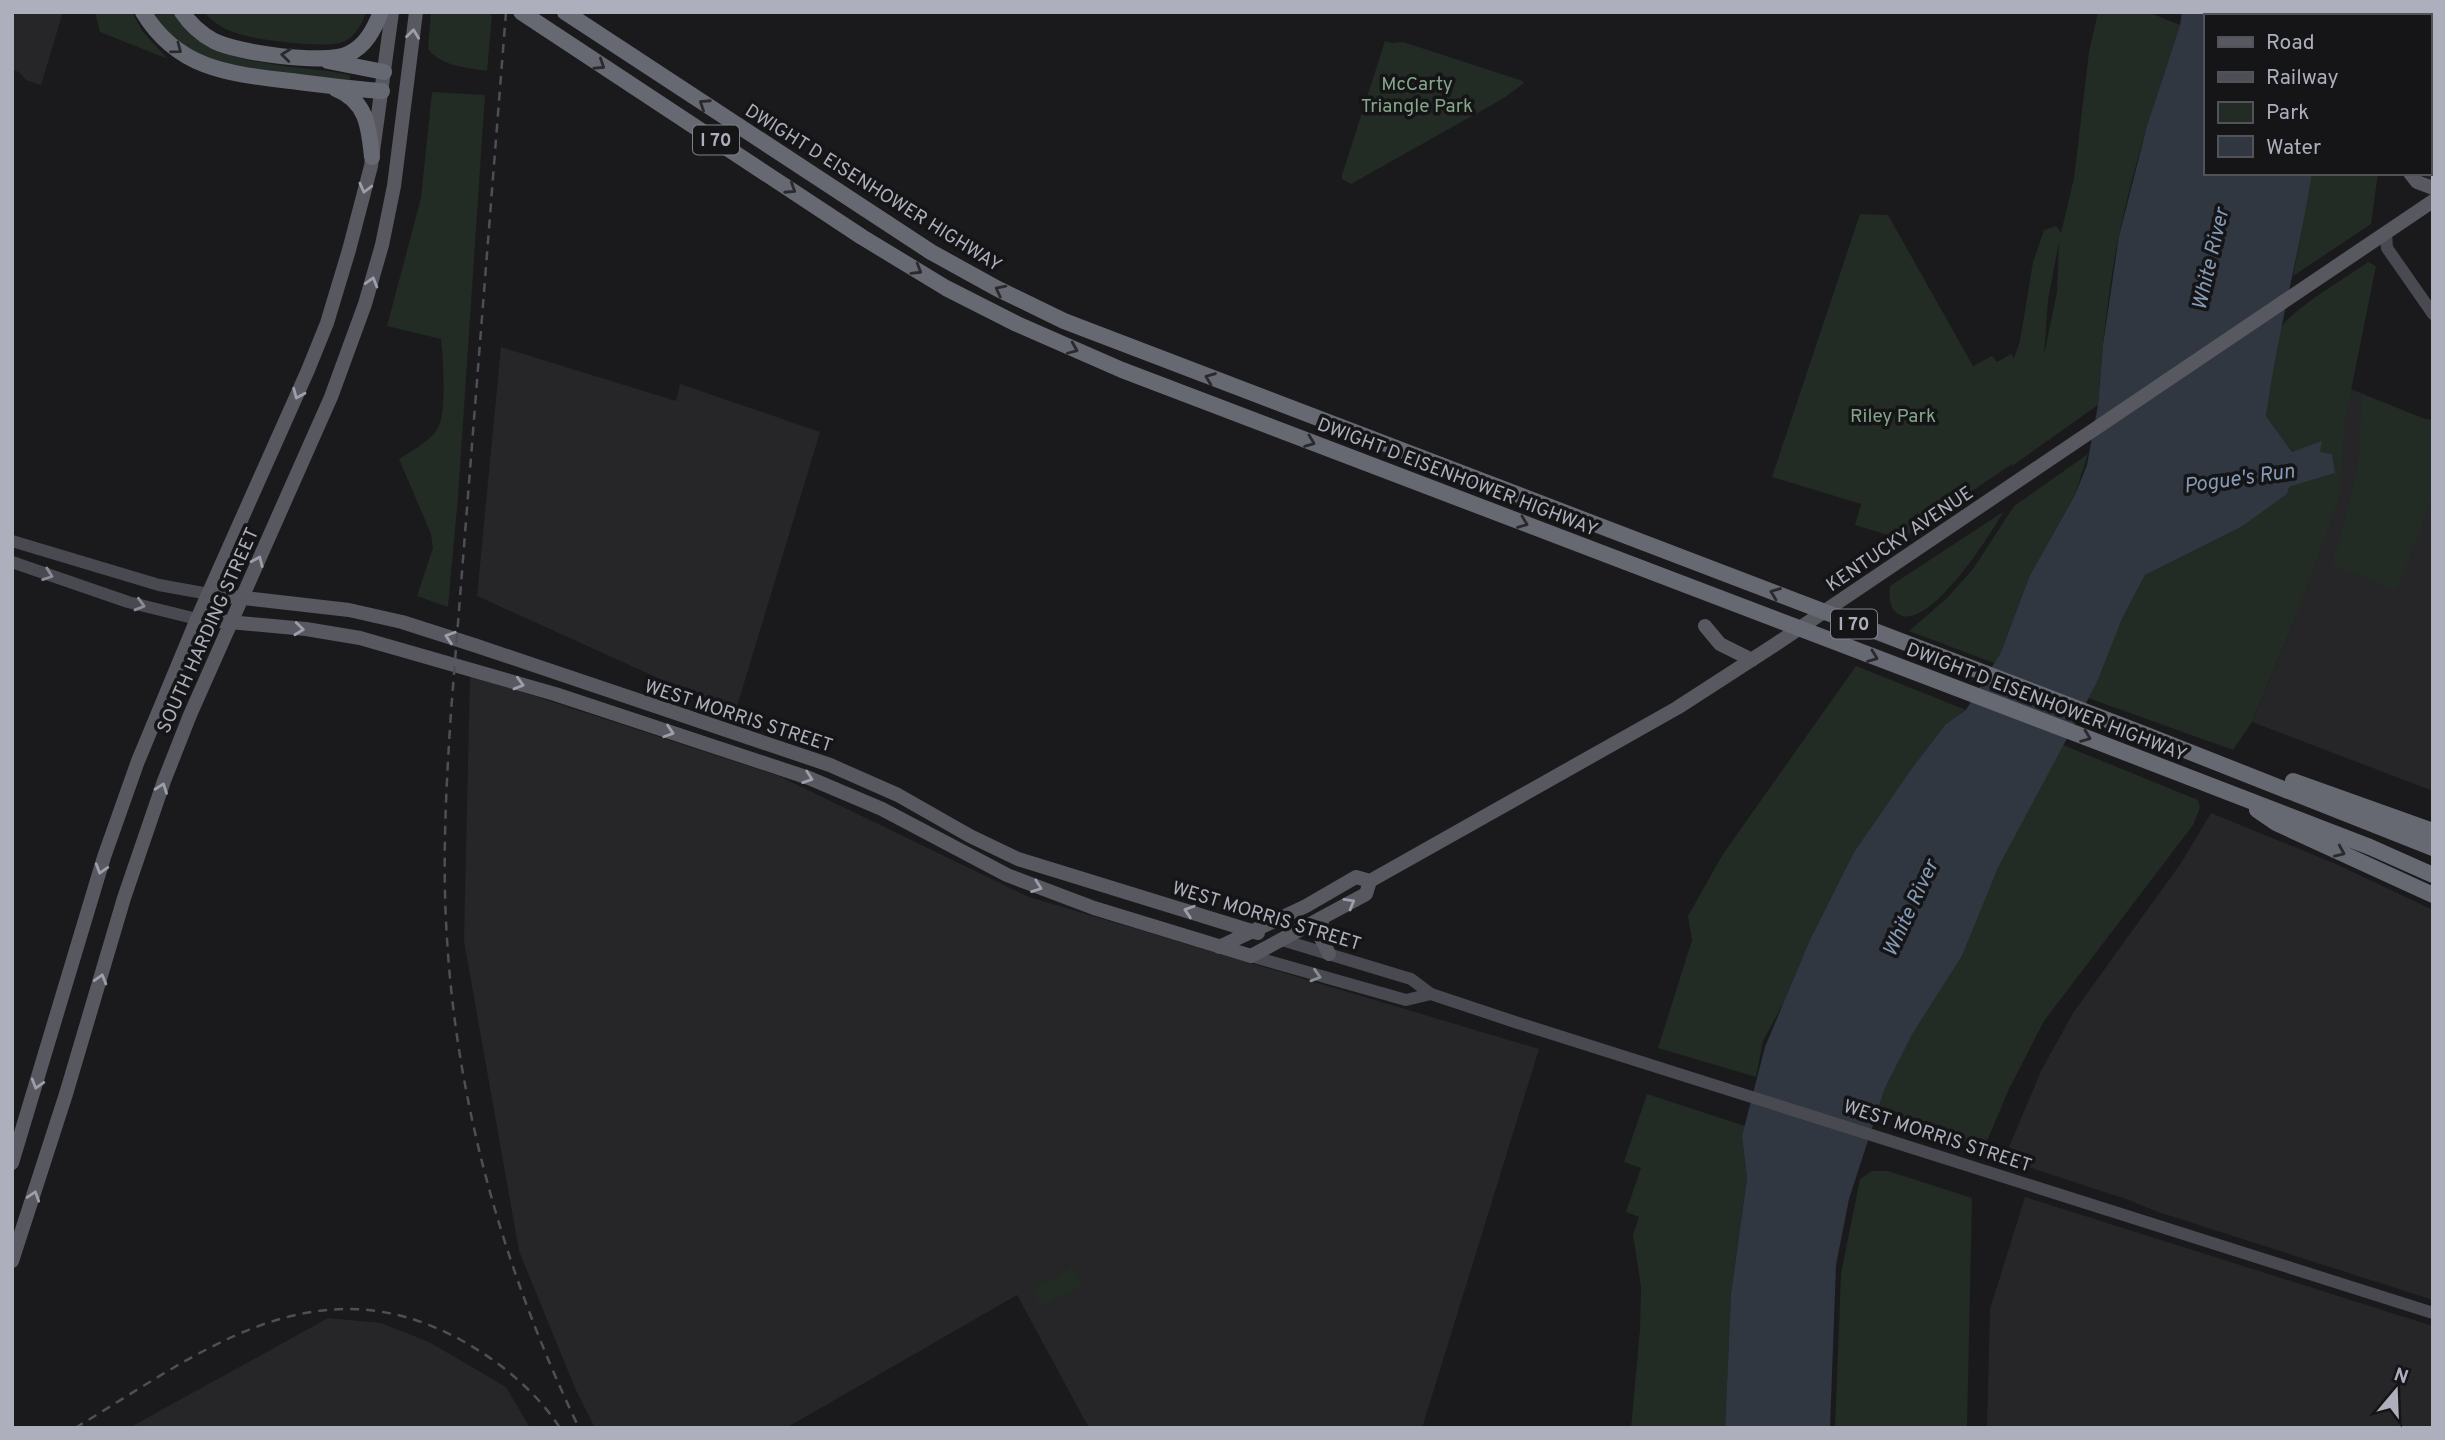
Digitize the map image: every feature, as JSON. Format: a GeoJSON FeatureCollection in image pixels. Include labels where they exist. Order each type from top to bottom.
{"type":"FeatureCollection","features":[{"type":"Feature","properties":{"kind":"highway"},"geometry":{"type":"LineString","coordinates":[[143,12],[171,46],[203,65],[246,76],[382,91]]}},
{"type":"Feature","properties":{"kind":"highway"},"geometry":{"type":"LineString","coordinates":[[182,12],[190,23],[206,36],[228,47],[318,59],[384,72]]}},
{"type":"Feature","properties":{"kind":"highway"},"geometry":{"type":"LineString","coordinates":[[318,59],[348,54],[360,47],[372,32],[381,12]]}},
{"type":"Feature","properties":{"kind":"highway","name":"DWIGHT D EISENHOWER HIGHWAY"},"geometry":{"type":"LineString","coordinates":[[521,12],[888,253],[946,288],[1069,348],[2238,796],[2433,874]]}},
{"type":"Feature","properties":{"kind":"highway","name":"DWIGHT D EISENHOWER HIGHWAY"},"geometry":{"type":"LineString","coordinates":[[565,12],[905,235],[964,271],[1065,321],[2144,734],[2433,848]]}},
{"type":"Feature","properties":{"kind":"highway"},"geometry":{"type":"LineString","coordinates":[[327,85],[344,92],[361,106],[368,124],[372,157]]}},
{"type":"Feature","properties":{"kind":"highway"},"geometry":{"type":"LineString","coordinates":[[2144,734],[2301,784],[2433,831]]}},
{"type":"Feature","properties":{"kind":"highway"},"geometry":{"type":"LineString","coordinates":[[2238,796],[2276,823],[2433,895]]}},
{"type":"Feature","properties":{"kind":"main road","name":"SOUTH HARDING STREET"},"geometry":{"type":"LineString","coordinates":[[12,1163],[112,834],[138,761],[327,323],[349,250],[372,157],[392,12]]}},
{"type":"Feature","properties":{"kind":"main road","name":"SOUTH HARDING STREET"},"geometry":{"type":"LineString","coordinates":[[12,1261],[152,815],[178,744],[331,397],[365,304],[382,245],[394,186],[416,12]]}},
{"type":"Feature","properties":{"kind":"main road"},"geometry":{"type":"LineString","coordinates":[[384,72],[408,75]]}},
{"type":"Feature","properties":{"kind":"main road"},"geometry":{"type":"LineString","coordinates":[[382,91],[408,75]]}},
{"type":"Feature","properties":{"kind":"main road"},"geometry":{"type":"LineString","coordinates":[[2412,175],[2417,182],[2433,188]]}},
{"type":"Feature","properties":{"kind":"main road","name":"KENTUCKY AVENUE"},"geometry":{"type":"LineString","coordinates":[[1251,957],[1366,894],[1370,881],[1677,708],[2433,201]]}},
{"type":"Feature","properties":{"kind":"main road"},"geometry":{"type":"LineString","coordinates":[[2386,233],[2387,248],[2433,314]]}},
{"type":"Feature","properties":{"kind":"main road","name":"WEST MORRIS STREET"},"geometry":{"type":"LineString","coordinates":[[12,541],[159,585],[209,594],[349,610],[438,633],[822,762],[882,787],[1002,852],[1058,872],[1411,979],[1431,995],[2433,1313]]}},
{"type":"Feature","properties":{"kind":"main road","name":"WEST MORRIS STREET"},"geometry":{"type":"LineString","coordinates":[[12,562],[122,600],[198,619],[326,632],[405,649],[579,702],[809,778],[854,796],[898,817],[989,868],[1035,886],[1251,957],[1406,1000],[1431,995]]}},
{"type":"Feature","properties":{"kind":"main road"},"geometry":{"type":"LineString","coordinates":[[1705,626],[1720,644],[1752,660]]}},
{"type":"Feature","properties":{"kind":"main road"},"geometry":{"type":"LineString","coordinates":[[854,796],[880,797],[928,823],[943,820]]}},
{"type":"Feature","properties":{"kind":"main road"},"geometry":{"type":"LineString","coordinates":[[951,847],[971,845],[1030,871],[1049,874],[1058,872]]}},
{"type":"Feature","properties":{"kind":"main road","name":"KENTUCKY AVENUE"},"geometry":{"type":"LineString","coordinates":[[1219,947],[1306,906],[1356,877],[1370,881]]}},
{"type":"Feature","properties":{"kind":"main road"},"geometry":{"type":"LineString","coordinates":[[1322,919],[1321,938],[1329,954]]}},
{"type":"Feature","properties":{"kind":"shaded area"},"geometry":{"type":"Polygon","coordinates":[[[12,12],[63,12],[41,85],[26,80],[19,72],[12,70],[12,12]]]}},
{"type":"Feature","properties":{"kind":"shaded area"},"geometry":{"type":"Polygon","coordinates":[[[2433,26],[2433,180],[2422,175],[2431,175],[2433,26]]]}},
{"type":"Feature","properties":{"kind":"shaded area"},"geometry":{"type":"Polygon","coordinates":[[[501,347],[676,401],[680,384],[820,432],[735,713],[477,596],[501,347]]]}},
{"type":"Feature","properties":{"kind":"shaded area"},"geometry":{"type":"Polygon","coordinates":[[[2351,389],[2425,419],[2433,419],[2433,791],[2252,722],[2295,619],[2351,389]]]}},
{"type":"Feature","properties":{"kind":"shaded area"},"geometry":{"type":"Polygon","coordinates":[[[470,675],[779,776],[1029,897],[1539,1049],[1422,1428],[1089,1428],[1017,1295],[786,1428],[595,1428],[575,1388],[519,1251],[464,941],[470,675]]]}},
{"type":"Feature","properties":{"kind":"shaded area"},"geometry":{"type":"Polygon","coordinates":[[[2211,813],[2336,864],[2433,910],[2433,1300],[2158,1212],[2004,1159],[2041,1071],[2073,1013],[2181,863],[2211,813]]]}},
{"type":"Feature","properties":{"kind":"shaded area"},"geometry":{"type":"Polygon","coordinates":[[[2025,1197],[2433,1326],[2433,1428],[1987,1428],[1990,1309],[2025,1197]]]}},
{"type":"Feature","properties":{"kind":"shaded area"},"geometry":{"type":"Polygon","coordinates":[[[328,1318],[381,1323],[429,1342],[506,1387],[530,1428],[129,1428],[328,1318]]]}},
{"type":"Feature","properties":{"kind":"green space"},"geometry":{"type":"Polygon","coordinates":[[[95,12],[132,12],[143,32],[168,59],[100,32],[95,12]]]}},
{"type":"Feature","properties":{"kind":"green space"},"geometry":{"type":"Polygon","coordinates":[[[150,12],[173,12],[186,29],[203,43],[222,52],[244,59],[350,75],[350,80],[267,72],[205,58],[178,42],[150,12]]]}},
{"type":"Feature","properties":{"kind":"green space"},"geometry":{"type":"Polygon","coordinates":[[[204,12],[366,12],[358,30],[347,40],[322,45],[245,36],[223,27],[204,12]]]}},
{"type":"Feature","properties":{"kind":"green space"},"geometry":{"type":"Polygon","coordinates":[[[431,12],[487,12],[492,16],[487,71],[447,63],[428,49],[431,12]]]}},
{"type":"Feature","properties":{"kind":"green space","name":"Riley Park"},"geometry":{"type":"Polygon","coordinates":[[[2098,12],[2148,12],[2180,25],[2139,155],[2119,235],[2106,320],[2098,405],[1901,539],[1855,525],[1861,504],[1772,477],[1860,214],[1888,215],[1973,366],[1992,356],[1997,362],[2011,354],[2014,358],[2020,341],[2033,262],[2044,230],[2056,226],[2061,233],[2074,178],[2089,52],[2098,12]],[[2059,242],[2048,300],[2044,355],[2057,292],[2059,242]]]}},
{"type":"Feature","properties":{"kind":"green space"},"geometry":{"type":"Polygon","coordinates":[[[2433,12],[2433,26],[2431,30],[2431,14],[2354,14],[2433,12]]]}},
{"type":"Feature","properties":{"kind":"green space","name":"McCarty Triangle Park"},"geometry":{"type":"Polygon","coordinates":[[[1385,41],[1403,42],[1524,83],[1504,98],[1351,184],[1342,179],[1342,175],[1385,41]]]}},
{"type":"Feature","properties":{"kind":"green space"},"geometry":{"type":"Polygon","coordinates":[[[432,92],[485,95],[448,607],[417,596],[433,548],[431,534],[399,459],[430,437],[441,421],[444,385],[441,339],[387,326],[421,198],[432,92]]]}},
{"type":"Feature","properties":{"kind":"green space"},"geometry":{"type":"Polygon","coordinates":[[[2312,175],[2378,175],[2371,224],[2293,276],[2312,175]]]}},
{"type":"Feature","properties":{"kind":"green space"},"geometry":{"type":"Polygon","coordinates":[[[2368,262],[2376,266],[2345,420],[2340,496],[2295,619],[2252,722],[2233,750],[2088,698],[2122,619],[2145,575],[2241,527],[2289,487],[2335,473],[2332,454],[2292,452],[2266,416],[2273,358],[2277,337],[2286,321],[2307,303],[2368,262]]]}},
{"type":"Feature","properties":{"kind":"green space"},"geometry":{"type":"Polygon","coordinates":[[[2361,394],[2425,419],[2433,419],[2433,496],[2396,590],[2332,565],[2356,478],[2361,394]]]}},
{"type":"Feature","properties":{"kind":"green space"},"geometry":{"type":"Polygon","coordinates":[[[2088,454],[2075,495],[2030,575],[2001,652],[1994,663],[1909,631],[1947,598],[1973,569],[2014,506],[2088,454]]]}},
{"type":"Feature","properties":{"kind":"green space"},"geometry":{"type":"Polygon","coordinates":[[[2003,512],[1973,559],[1942,595],[1912,616],[1896,613],[1890,602],[1890,586],[2003,512]]]}},
{"type":"Feature","properties":{"kind":"green space"},"geometry":{"type":"Polygon","coordinates":[[[1856,666],[1966,710],[1946,724],[1854,852],[1763,1041],[1756,1077],[1658,1048],[1692,940],[1688,916],[1723,854],[1856,666]]]}},
{"type":"Feature","properties":{"kind":"green space"},"geometry":{"type":"Polygon","coordinates":[[[2063,745],[2198,800],[2200,808],[2193,825],[2044,1021],[2009,1089],[1984,1148],[1877,1113],[1885,1088],[1913,1033],[1962,956],[1998,868],[2063,745]]]}},
{"type":"Feature","properties":{"kind":"green space"},"geometry":{"type":"Polygon","coordinates":[[[1647,1094],[1745,1126],[1742,1136],[1747,1178],[1731,1294],[1725,1428],[1631,1428],[1641,1287],[1633,1235],[1639,1217],[1626,1212],[1641,1168],[1624,1162],[1647,1094]]]}},
{"type":"Feature","properties":{"kind":"green space"},"geometry":{"type":"Polygon","coordinates":[[[1872,1171],[1888,1171],[1972,1198],[1967,1428],[1835,1428],[1841,1274],[1860,1179],[1872,1171]]]}},
{"type":"Feature","properties":{"kind":"green space"},"geometry":{"type":"Polygon","coordinates":[[[1073,1267],[1083,1285],[1042,1307],[1033,1289],[1073,1267]]]}},
{"type":"Feature","properties":{"kind":"water"},"geometry":{"type":"Polygon","coordinates":[[[2182,12],[2354,12],[2204,14],[2204,175],[2312,175],[2266,416],[2292,452],[2322,441],[2320,452],[2332,454],[2335,473],[2289,487],[2287,494],[2241,527],[2145,575],[2122,619],[2096,684],[1998,868],[1962,956],[1913,1033],[1885,1088],[1849,1199],[1836,1265],[1830,1428],[1725,1428],[1731,1294],[1747,1178],[1742,1136],[1765,1047],[1810,940],[1854,852],[1946,724],[1966,710],[2001,652],[2030,575],[2075,495],[2087,465],[2098,405],[2103,345],[2119,236],[2147,126],[2182,12]]]}},
{"type":"Feature","properties":{"kind":"railway"},"geometry":{"type":"LineString","coordinates":[[506,12],[451,712],[445,826],[447,939],[462,1065],[489,1190],[529,1311],[579,1428]]}},
{"type":"Feature","properties":{"kind":"railway"},"geometry":{"type":"LineString","coordinates":[[75,1428],[213,1346],[259,1326],[307,1313],[356,1309],[407,1317],[461,1340],[516,1378],[540,1402],[560,1428]]}},
{"type":"Feature","properties":{"kind":"water label","name":"White River"},"geometry":{"type":"Point","coordinates":[2210,259]}},
{"type":"Feature","properties":{"kind":"water label","name":"Pogue's Run"},"geometry":{"type":"Point","coordinates":[2239,478]}},
{"type":"Feature","properties":{"kind":"water label","name":"White River"},"geometry":{"type":"Point","coordinates":[1910,908]}}]}
